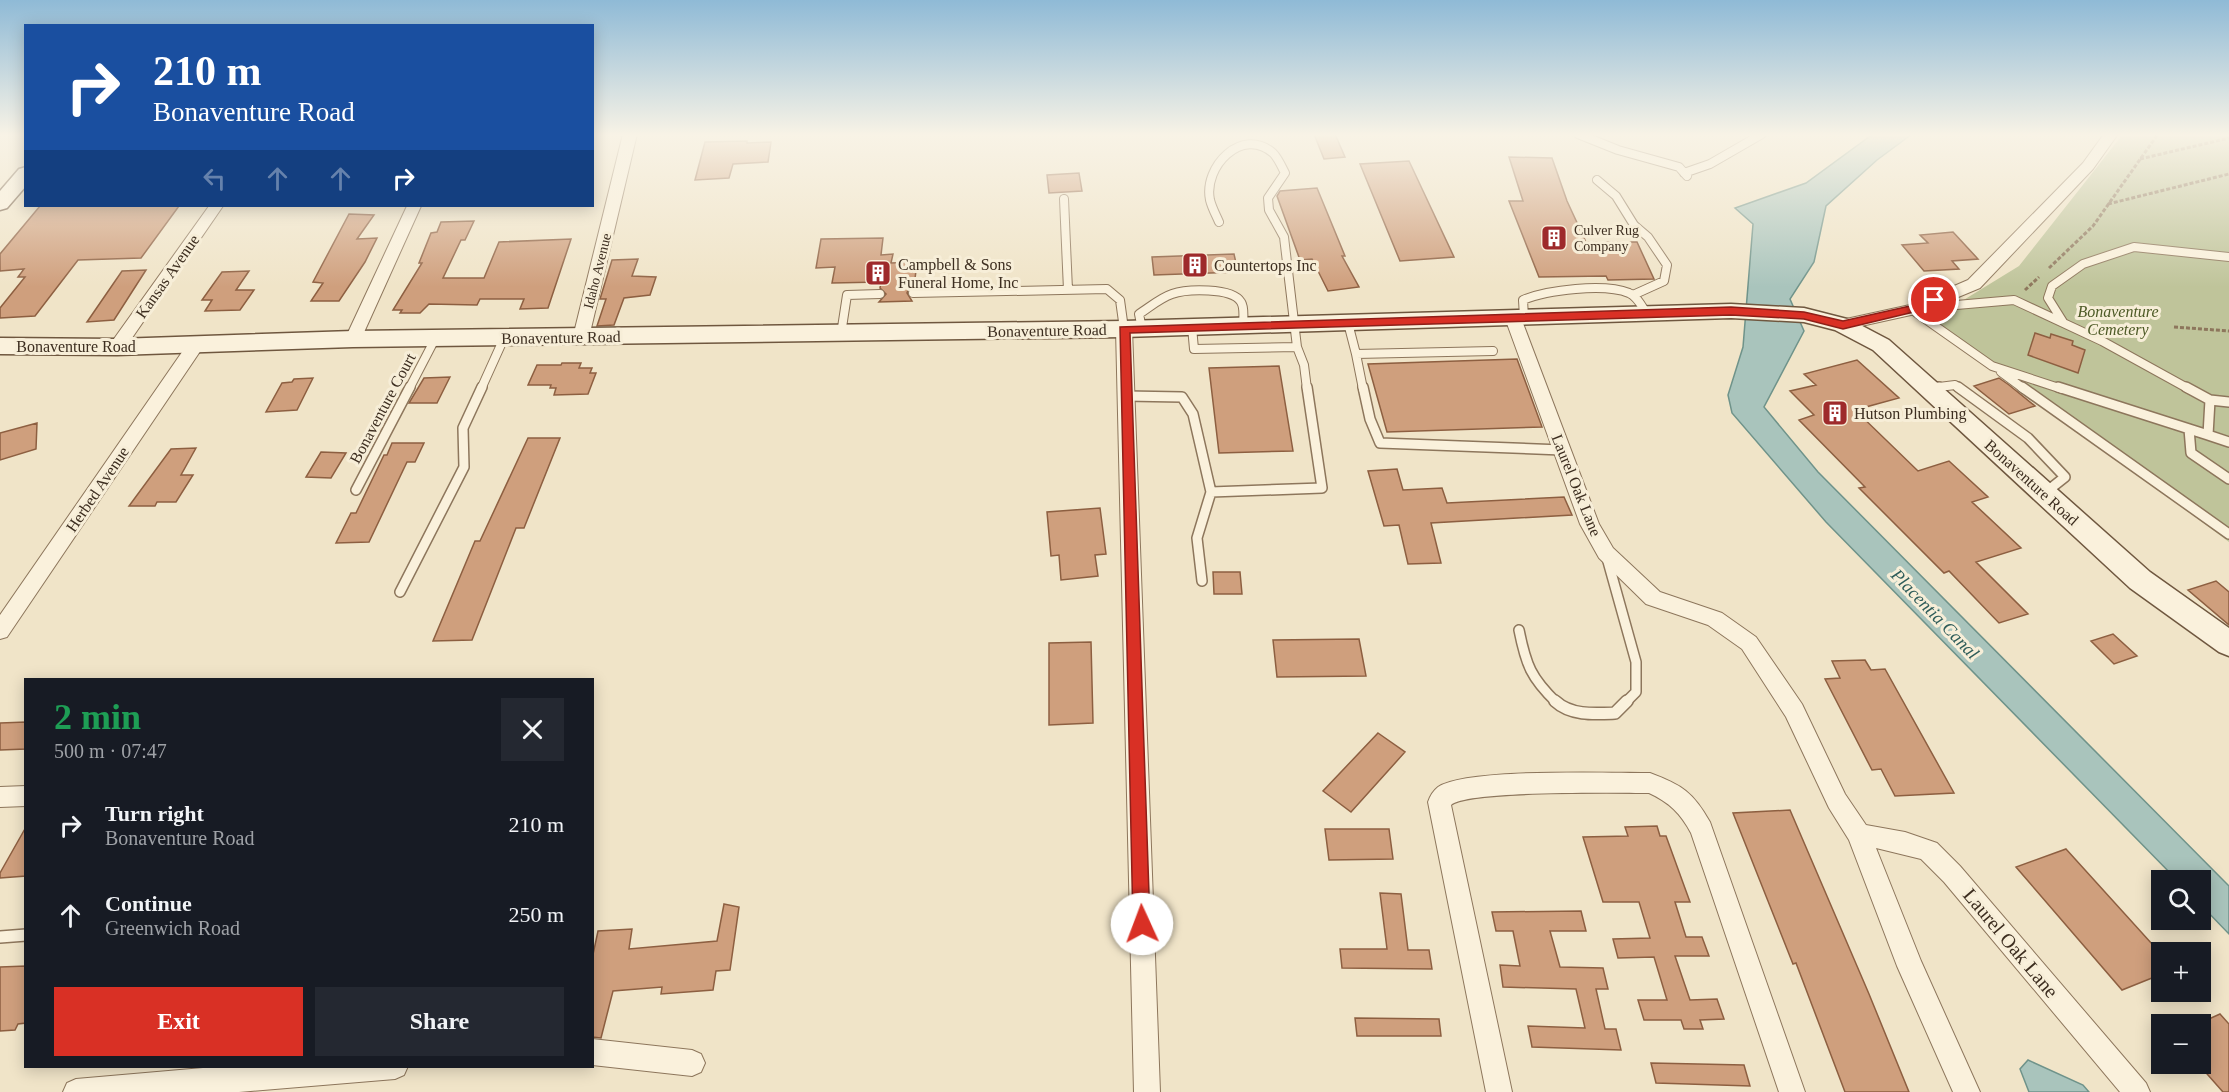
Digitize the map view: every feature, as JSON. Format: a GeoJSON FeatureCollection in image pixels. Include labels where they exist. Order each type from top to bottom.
{"type":"FeatureCollection","features":[{"type":"Feature","properties":{"kind":"street"},"geometry":{"type":"LineString","coordinates":[[0,204],[15,185]]}},
{"type":"Feature","properties":{"kind":"street","name":"Idaho Avenue"},"geometry":{"type":"LineString","coordinates":[[581,337],[618,185]]}},
{"type":"Feature","properties":{"kind":"street"},"geometry":{"type":"LineString","coordinates":[[1843,325],[1912,309],[1974,284],[2070,185]]}},
{"type":"Feature","properties":{"kind":"street","name":"Kansas Avenue"},"geometry":{"type":"LineString","coordinates":[[117,347],[215,207]]}},
{"type":"Feature","properties":{"kind":"street"},"geometry":{"type":"LineString","coordinates":[[352,339],[414,207]]}},
{"type":"Feature","properties":{"kind":"street","name":"Bonaventure Road"},"geometry":{"type":"LineString","coordinates":[[0,346],[195,346],[352,339],[1133,329],[1731,311],[1804,315],[1843,325],[1881,345],[2140,580],[2229,644]]}},
{"type":"Feature","properties":{"kind":"street","name":"Laurel Oak Lane"},"geometry":{"type":"LineString","coordinates":[[1519,317],[1562,450],[1590,524],[1606,553],[1653,598],[1715,619],[1749,643],[1794,711],[1837,801],[1859,834],[1910,966],[1967,1092]]}},
{"type":"Feature","properties":{"kind":"street"},"geometry":{"type":"LineString","coordinates":[[1133,329],[1126,396],[1147,1092]]}},
{"type":"Feature","properties":{"kind":"street","name":"Herbed Avenue"},"geometry":{"type":"LineString","coordinates":[[0,631],[195,346]]}},
{"type":"Feature","properties":{"kind":"street"},"geometry":{"type":"LineString","coordinates":[[1499,1092],[1439,802],[1447,794],[1462,789],[1534,784],[1650,783],[1671,792],[1690,808],[1702,830],[1792,1092]]}},
{"type":"Feature","properties":{"kind":"street"},"geometry":{"type":"LineString","coordinates":[[0,797],[24,796]]}},
{"type":"Feature","properties":{"kind":"street","name":"Laurel Oak Lane"},"geometry":{"type":"LineString","coordinates":[[1859,834],[1905,843],[1929,851],[1952,874],[2137,1092]]}},
{"type":"Feature","properties":{"kind":"street"},"geometry":{"type":"LineString","coordinates":[[594,1052],[692,1063]]}},
{"type":"Feature","properties":{"kind":"street"},"geometry":{"type":"LineString","coordinates":[[76,1092],[370,1068]]}},
{"type":"Feature","properties":{"kind":"lane"},"geometry":{"type":"LineString","coordinates":[[1209,185],[1212,210],[1219,222]]}},
{"type":"Feature","properties":{"kind":"lane"},"geometry":{"type":"LineString","coordinates":[[1211,492],[1322,488],[1304,365],[1297,347],[1293,324],[1284,237],[1269,210],[1268,198],[1275,185]]}},
{"type":"Feature","properties":{"kind":"lane"},"geometry":{"type":"LineString","coordinates":[[1603,185],[1616,196],[1634,225],[1648,237],[1666,266],[1664,281],[1633,295]]}},
{"type":"Feature","properties":{"kind":"lane"},"geometry":{"type":"LineString","coordinates":[[1064,199],[1068,290]]}},
{"type":"Feature","properties":{"kind":"lane"},"geometry":{"type":"LineString","coordinates":[[2063,323],[2048,298],[2052,286],[2084,264],[2134,247],[2229,257]]}},
{"type":"Feature","properties":{"kind":"lane"},"geometry":{"type":"LineString","coordinates":[[913,293],[1107,289],[1115,292],[1121,299],[1133,329]]}},
{"type":"Feature","properties":{"kind":"lane"},"geometry":{"type":"LineString","coordinates":[[1519,317],[1523,300],[1542,292],[1613,289],[1633,295],[1647,314]]}},
{"type":"Feature","properties":{"kind":"lane"},"geometry":{"type":"LineString","coordinates":[[1133,329],[1139,314],[1176,293],[1192,291],[1220,293],[1239,300],[1242,304],[1243,326]]}},
{"type":"Feature","properties":{"kind":"lane"},"geometry":{"type":"LineString","coordinates":[[841,334],[847,295],[880,294]]}},
{"type":"Feature","properties":{"kind":"lane"},"geometry":{"type":"LineString","coordinates":[[1912,309],[2014,300],[2102,341],[2210,400],[2229,402]]}},
{"type":"Feature","properties":{"kind":"lane"},"geometry":{"type":"LineString","coordinates":[[1912,309],[2229,534]]}},
{"type":"Feature","properties":{"kind":"lane"},"geometry":{"type":"LineString","coordinates":[[1348,323],[1370,420],[1380,443],[1562,450]]}},
{"type":"Feature","properties":{"kind":"lane"},"geometry":{"type":"LineString","coordinates":[[1192,327],[1194,349],[1297,347]]}},
{"type":"Feature","properties":{"kind":"lane"},"geometry":{"type":"LineString","coordinates":[[400,592],[464,467],[463,428],[504,338]]}},
{"type":"Feature","properties":{"kind":"lane","name":"Bonaventure Court"},"geometry":{"type":"LineString","coordinates":[[356,490],[435,339]]}},
{"type":"Feature","properties":{"kind":"lane"},"geometry":{"type":"LineString","coordinates":[[1356,354],[1492,351]]}},
{"type":"Feature","properties":{"kind":"lane"},"geometry":{"type":"LineString","coordinates":[[1992,366],[2229,442]]}},
{"type":"Feature","properties":{"kind":"lane"},"geometry":{"type":"LineString","coordinates":[[1126,396],[1182,397],[1193,414],[1211,492],[1197,538],[1202,581]]}},
{"type":"Feature","properties":{"kind":"lane"},"geometry":{"type":"LineString","coordinates":[[2208,435],[2210,400]]}},
{"type":"Feature","properties":{"kind":"lane"},"geometry":{"type":"LineString","coordinates":[[2189,429],[2191,453],[2229,479]]}},
{"type":"Feature","properties":{"kind":"lane"},"geometry":{"type":"LineString","coordinates":[[1519,630],[1525,659],[1538,684],[1559,705],[1587,715],[1615,713],[1636,692],[1636,662],[1606,553]]}},
{"type":"Feature","properties":{"kind":"lane"},"geometry":{"type":"LineString","coordinates":[[0,937],[24,935]]}},
{"type":"Feature","properties":{"kind":"path"},"geometry":{"type":"LineString","coordinates":[[2014,300],[2093,226],[2122,185]]}},
{"type":"Feature","properties":{"kind":"path"},"geometry":{"type":"LineString","coordinates":[[2108,204],[2185,185]]}},
{"type":"Feature","properties":{"kind":"path"},"geometry":{"type":"LineString","coordinates":[[2174,327],[2229,332]]}},
{"type":"Feature","properties":{"kind":"green space","name":"Bonaventure Cemetery"},"geometry":{"type":"Polygon","coordinates":[[[2083,185],[2229,185],[2229,542],[1931,320],[2019,266],[2083,185]]]}},
{"type":"Feature","properties":{"kind":"water","name":"Placentia Canal"},"geometry":{"type":"Polygon","coordinates":[[[1800,185],[1849,185],[1826,206],[1814,262],[1790,299],[1804,331],[1764,407],[1818,472],[2229,886],[2229,934],[2211,915],[2211,870],[2167,870],[1826,522],[1732,413],[1728,395],[1743,347],[1753,224],[1735,208],[1800,185]]]}},
{"type":"Feature","properties":{"kind":"water"},"geometry":{"type":"Polygon","coordinates":[[[2028,1060],[2083,1085],[2089,1092],[2029,1092],[2020,1069],[2028,1060]]]}},
{"type":"Feature","properties":{"kind":"building"},"geometry":{"type":"Polygon","coordinates":[[[1048,185],[1081,185],[1082,191],[1049,193],[1048,185]]]}},
{"type":"Feature","properties":{"kind":"building"},"geometry":{"type":"Polygon","coordinates":[[[1369,185],[1420,185],[1454,257],[1400,261],[1369,185]]]}},
{"type":"Feature","properties":{"kind":"building","name":"Culver Rug Company"},"geometry":{"type":"Polygon","coordinates":[[[1518,185],[1561,185],[1586,242],[1637,242],[1654,279],[1608,280],[1606,276],[1539,277],[1509,201],[1523,201],[1518,185]]]}},
{"type":"Feature","properties":{"kind":"building"},"geometry":{"type":"Polygon","coordinates":[[[1317,188],[1345,256],[1342,256],[1359,287],[1328,291],[1312,259],[1300,260],[1277,196],[1280,191],[1317,188]]]}},
{"type":"Feature","properties":{"kind":"building"},"geometry":{"type":"Polygon","coordinates":[[[39,207],[178,207],[141,258],[78,260],[35,316],[0,318],[0,308],[25,277],[18,277],[24,269],[0,271],[0,254],[39,207]]]}},
{"type":"Feature","properties":{"kind":"building"},"geometry":{"type":"Polygon","coordinates":[[[349,214],[374,215],[357,239],[377,238],[365,262],[339,301],[311,301],[323,283],[313,282],[349,214]]]}},
{"type":"Feature","properties":{"kind":"building"},"geometry":{"type":"Polygon","coordinates":[[[474,221],[465,240],[461,240],[443,278],[484,278],[499,242],[571,239],[548,308],[520,309],[524,299],[480,299],[477,305],[429,304],[420,313],[400,313],[402,310],[393,310],[422,263],[419,263],[431,233],[437,232],[441,222],[474,221]]]}},
{"type":"Feature","properties":{"kind":"building"},"geometry":{"type":"Polygon","coordinates":[[[1953,232],[1978,259],[1952,261],[1959,269],[1924,271],[1902,245],[1928,243],[1920,235],[1953,232]]]}},
{"type":"Feature","properties":{"kind":"building","name":"Campbell & Sons Funeral Home, Inc"},"geometry":{"type":"Polygon","coordinates":[[[883,238],[881,255],[893,254],[891,263],[917,262],[914,287],[909,288],[907,293],[912,301],[879,302],[886,294],[880,288],[881,282],[832,283],[835,267],[816,268],[821,239],[883,238]]]}},
{"type":"Feature","properties":{"kind":"building","name":"Countertops Inc"},"geometry":{"type":"Polygon","coordinates":[[[1234,254],[1238,272],[1154,275],[1152,257],[1234,254]]]}},
{"type":"Feature","properties":{"kind":"building"},"geometry":{"type":"Polygon","coordinates":[[[638,259],[632,276],[656,277],[650,295],[624,298],[614,325],[597,326],[606,299],[600,299],[612,260],[638,259]]]}},
{"type":"Feature","properties":{"kind":"building"},"geometry":{"type":"Polygon","coordinates":[[[146,270],[114,320],[87,322],[122,271],[146,270]]]}},
{"type":"Feature","properties":{"kind":"building"},"geometry":{"type":"Polygon","coordinates":[[[249,271],[236,290],[254,290],[240,310],[205,311],[212,300],[202,300],[222,272],[249,271]]]}},
{"type":"Feature","properties":{"kind":"building"},"geometry":{"type":"Polygon","coordinates":[[[2035,333],[2050,338],[2051,334],[2073,341],[2072,345],[2085,350],[2078,373],[2028,355],[2035,333]]]}},
{"type":"Feature","properties":{"kind":"building"},"geometry":{"type":"Polygon","coordinates":[[[1517,359],[1542,427],[1387,432],[1368,364],[1517,359]]]}},
{"type":"Feature","properties":{"kind":"building"},"geometry":{"type":"Polygon","coordinates":[[[1857,360],[1899,398],[1855,410],[1918,471],[1949,461],[1988,497],[1972,502],[2021,548],[1976,562],[2028,614],[1999,623],[1949,571],[1944,573],[1859,488],[1865,487],[1799,420],[1814,415],[1790,391],[1816,385],[1804,374],[1857,360]]]}},
{"type":"Feature","properties":{"kind":"building"},"geometry":{"type":"Polygon","coordinates":[[[562,363],[581,363],[579,368],[592,368],[590,373],[596,373],[588,394],[554,395],[556,388],[550,388],[551,385],[528,385],[537,365],[561,365],[562,363]]]}},
{"type":"Feature","properties":{"kind":"building"},"geometry":{"type":"Polygon","coordinates":[[[1279,366],[1293,451],[1219,453],[1209,368],[1279,366]]]}},
{"type":"Feature","properties":{"kind":"building"},"geometry":{"type":"Polygon","coordinates":[[[450,377],[437,403],[409,403],[424,378],[450,377]]]}},
{"type":"Feature","properties":{"kind":"building"},"geometry":{"type":"Polygon","coordinates":[[[313,378],[297,410],[266,412],[282,383],[292,382],[294,379],[313,378]]]}},
{"type":"Feature","properties":{"kind":"building"},"geometry":{"type":"Polygon","coordinates":[[[1999,378],[2035,406],[2009,414],[1974,386],[1999,378]]]}},
{"type":"Feature","properties":{"kind":"building"},"geometry":{"type":"Polygon","coordinates":[[[37,423],[36,449],[0,460],[0,433],[37,423]]]}},
{"type":"Feature","properties":{"kind":"building"},"geometry":{"type":"Polygon","coordinates":[[[528,438],[560,438],[524,528],[516,528],[472,640],[433,641],[475,541],[480,541],[528,438]]]}},
{"type":"Feature","properties":{"kind":"building"},"geometry":{"type":"Polygon","coordinates":[[[392,443],[424,443],[415,462],[407,462],[369,542],[336,543],[351,513],[356,513],[392,443]]]}},
{"type":"Feature","properties":{"kind":"building"},"geometry":{"type":"Polygon","coordinates":[[[196,448],[181,475],[193,475],[176,502],[157,502],[155,506],[129,506],[171,449],[196,448]]]}},
{"type":"Feature","properties":{"kind":"building"},"geometry":{"type":"Polygon","coordinates":[[[321,452],[346,453],[331,478],[306,477],[321,452]]]}},
{"type":"Feature","properties":{"kind":"building"},"geometry":{"type":"Polygon","coordinates":[[[1397,469],[1403,490],[1442,488],[1447,503],[1564,497],[1572,515],[1431,523],[1441,563],[1408,564],[1399,525],[1384,526],[1368,471],[1397,469]]]}},
{"type":"Feature","properties":{"kind":"building"},"geometry":{"type":"Polygon","coordinates":[[[1100,508],[1106,554],[1095,555],[1098,576],[1061,580],[1059,555],[1051,556],[1047,512],[1100,508]]]}},
{"type":"Feature","properties":{"kind":"building"},"geometry":{"type":"Polygon","coordinates":[[[1213,572],[1240,572],[1242,594],[1214,594],[1213,572]]]}},
{"type":"Feature","properties":{"kind":"building"},"geometry":{"type":"Polygon","coordinates":[[[2216,581],[2229,592],[2229,625],[2188,590],[2216,581]]]}},
{"type":"Feature","properties":{"kind":"building"},"geometry":{"type":"Polygon","coordinates":[[[2113,634],[2137,656],[2114,664],[2091,641],[2113,634]]]}},
{"type":"Feature","properties":{"kind":"building"},"geometry":{"type":"Polygon","coordinates":[[[1359,639],[1366,676],[1277,677],[1273,640],[1359,639]]]}},
{"type":"Feature","properties":{"kind":"building"},"geometry":{"type":"Polygon","coordinates":[[[1091,642],[1093,723],[1049,725],[1049,643],[1091,642]]]}},
{"type":"Feature","properties":{"kind":"building"},"geometry":{"type":"Polygon","coordinates":[[[1865,660],[1871,670],[1885,669],[1954,793],[1895,796],[1881,769],[1872,770],[1825,679],[1840,678],[1832,661],[1865,660]]]}},
{"type":"Feature","properties":{"kind":"building"},"geometry":{"type":"Polygon","coordinates":[[[24,722],[24,749],[0,750],[0,723],[24,722]]]}},
{"type":"Feature","properties":{"kind":"building"},"geometry":{"type":"Polygon","coordinates":[[[1378,733],[1405,752],[1351,812],[1323,791],[1378,733]]]}},
{"type":"Feature","properties":{"kind":"building"},"geometry":{"type":"Polygon","coordinates":[[[1790,810],[1909,1092],[1845,1092],[1796,963],[1793,964],[1733,813],[1790,810]]]}},
{"type":"Feature","properties":{"kind":"building"},"geometry":{"type":"Polygon","coordinates":[[[1657,826],[1660,836],[1666,836],[1690,902],[1675,902],[1686,937],[1702,937],[1709,956],[1675,956],[1690,1000],[1717,999],[1724,1019],[1700,1020],[1703,1029],[1684,1029],[1681,1020],[1644,1020],[1638,1000],[1667,1000],[1654,957],[1618,958],[1613,939],[1650,938],[1639,902],[1603,902],[1583,837],[1628,836],[1625,827],[1657,826]]]}},
{"type":"Feature","properties":{"kind":"building"},"geometry":{"type":"Polygon","coordinates":[[[1325,829],[1389,829],[1393,859],[1329,860],[1325,829]]]}},
{"type":"Feature","properties":{"kind":"building"},"geometry":{"type":"Polygon","coordinates":[[[24,831],[24,876],[0,878],[0,873],[24,831]]]}},
{"type":"Feature","properties":{"kind":"building"},"geometry":{"type":"Polygon","coordinates":[[[2066,849],[2151,943],[2151,978],[2122,990],[2016,867],[2066,849]]]}},
{"type":"Feature","properties":{"kind":"building"},"geometry":{"type":"Polygon","coordinates":[[[1380,893],[1401,894],[1408,950],[1429,950],[1432,969],[1342,968],[1340,949],[1387,949],[1380,893]]]}},
{"type":"Feature","properties":{"kind":"building"},"geometry":{"type":"Polygon","coordinates":[[[724,904],[739,907],[730,970],[716,971],[713,990],[661,994],[662,987],[613,991],[601,1038],[594,1037],[594,950],[598,931],[632,929],[629,949],[717,941],[724,904]]]}},
{"type":"Feature","properties":{"kind":"building"},"geometry":{"type":"Polygon","coordinates":[[[1581,911],[1586,931],[1550,931],[1560,967],[1603,968],[1608,989],[1596,989],[1605,1029],[1616,1029],[1621,1050],[1532,1047],[1528,1026],[1585,1028],[1576,989],[1503,987],[1500,965],[1520,966],[1513,931],[1496,931],[1492,912],[1581,911]]]}},
{"type":"Feature","properties":{"kind":"building"},"geometry":{"type":"Polygon","coordinates":[[[24,966],[24,1023],[18,1024],[15,1030],[0,1031],[0,967],[24,966]]]}},
{"type":"Feature","properties":{"kind":"building"},"geometry":{"type":"Polygon","coordinates":[[[2220,1014],[2229,1024],[2229,1092],[2223,1092],[2207,1074],[2211,1074],[2211,1018],[2220,1014]]]}},
{"type":"Feature","properties":{"kind":"building"},"geometry":{"type":"Polygon","coordinates":[[[1355,1018],[1439,1019],[1441,1036],[1357,1036],[1355,1018]]]}},
{"type":"Feature","properties":{"kind":"building"},"geometry":{"type":"Polygon","coordinates":[[[1651,1063],[1744,1065],[1750,1086],[1656,1083],[1651,1063]]]}},
{"type":"Feature","properties":{"kind":"place","name":"Culver Rug Company"},"geometry":{"type":"Point","coordinates":[1554,238]}},
{"type":"Feature","properties":{"kind":"place","name":"Countertops Inc"},"geometry":{"type":"Point","coordinates":[1195,265]}},
{"type":"Feature","properties":{"kind":"place","name":"Campbell & Sons Funeral Home, Inc"},"geometry":{"type":"Point","coordinates":[878,273]}},
{"type":"Feature","properties":{"kind":"place","name":"Hutson Plumbing"},"geometry":{"type":"Point","coordinates":[1835,413]}},
{"type":"Feature","properties":{"kind":"route"},"geometry":{"type":"LineString","coordinates":[[1142,924],[1124,329],[1731,311],[1804,315],[1843,325],[1914,309],[1934,300]]}}]}
